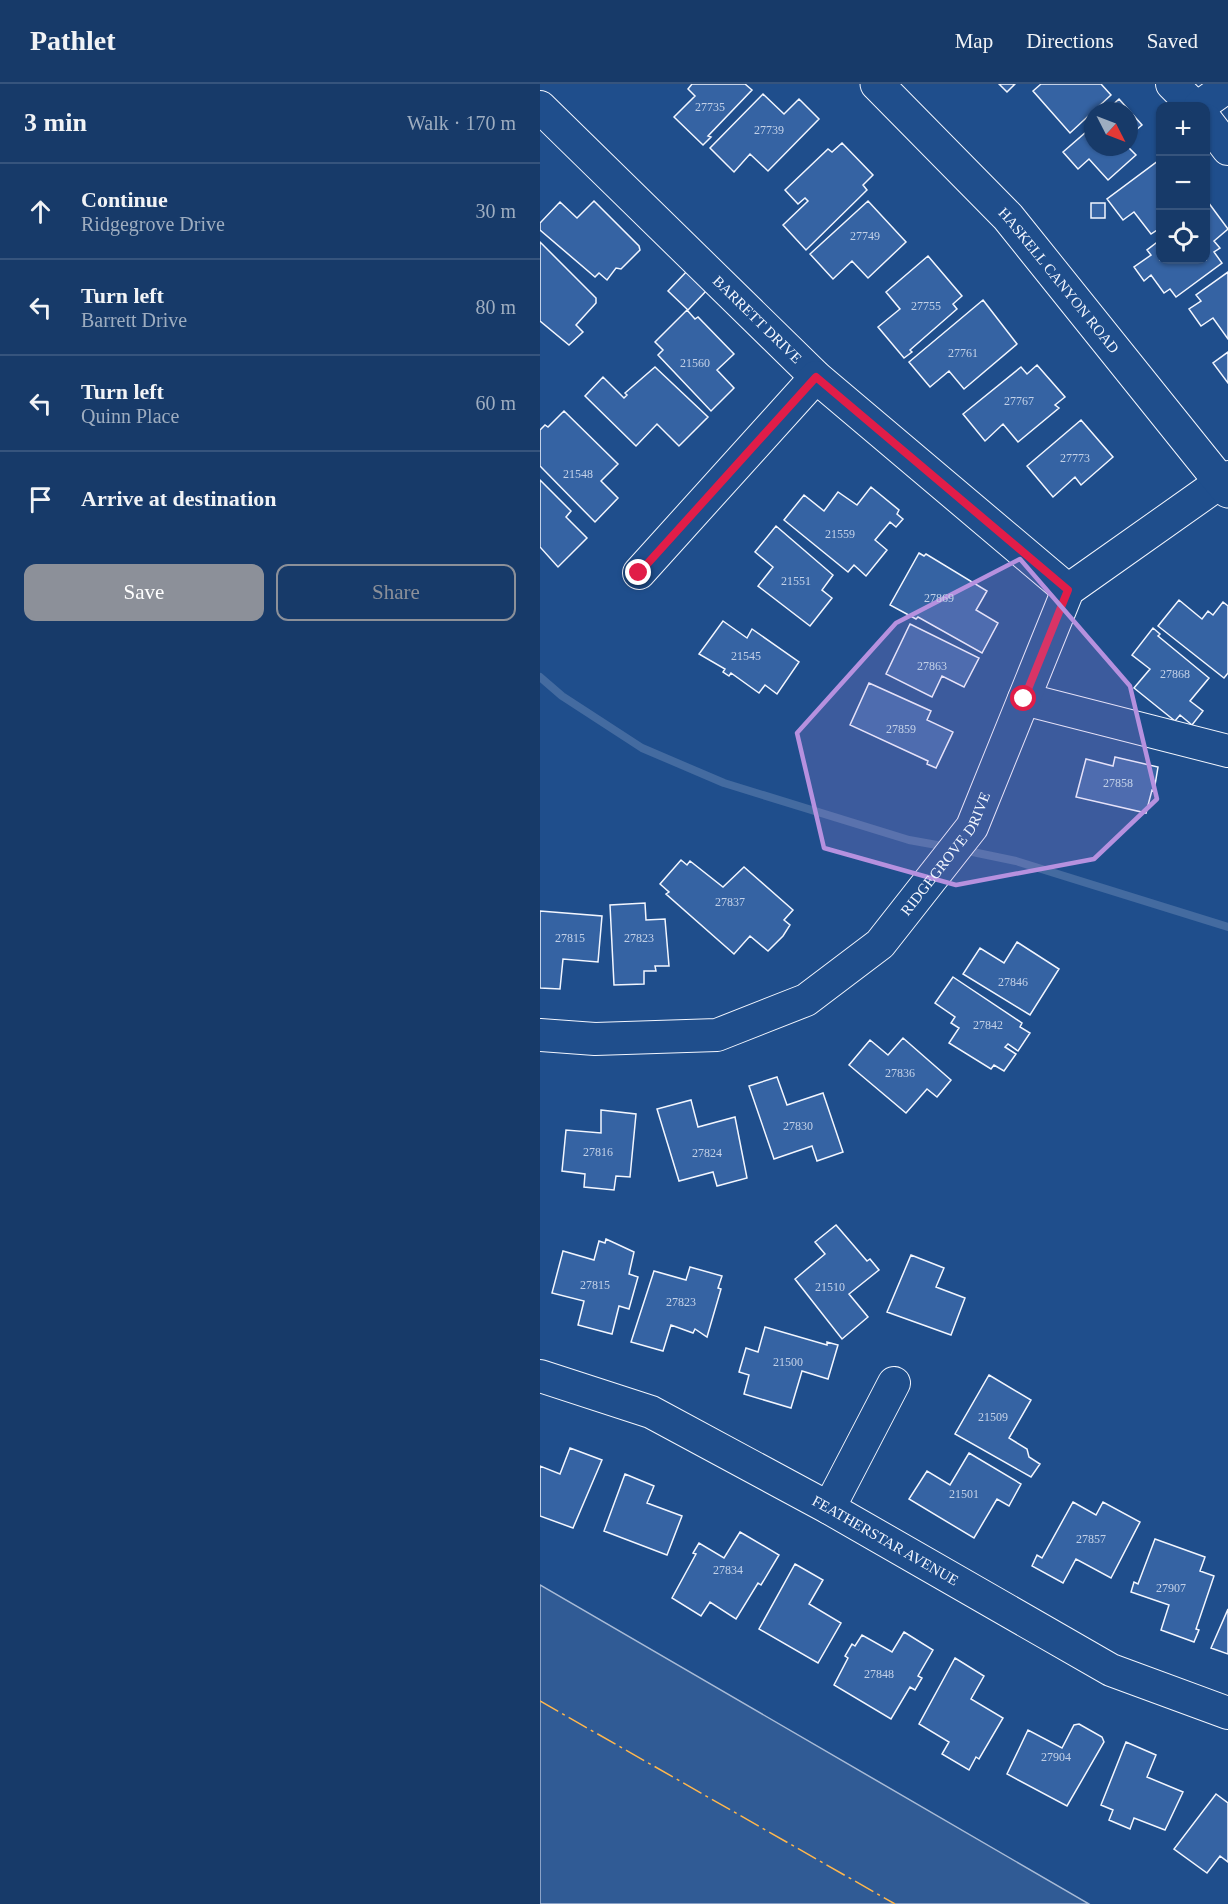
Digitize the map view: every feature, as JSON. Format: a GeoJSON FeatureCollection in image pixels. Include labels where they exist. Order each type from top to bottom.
{"type":"FeatureCollection","features":[{"type":"Feature","properties":{"kind":"main road","name":"HASKELL CANYON ROAD"},"geometry":{"type":"LineString","coordinates":[[877,84],[1008,217],[1226,483]]}},
{"type":"Feature","properties":{"kind":"street"},"geometry":{"type":"LineString","coordinates":[[1172,84],[1190,102]]}},
{"type":"Feature","properties":{"kind":"street"},"geometry":{"type":"LineString","coordinates":[[1206,102],[1228,86]]}},
{"type":"Feature","properties":{"kind":"street","name":"BARRETT DRIVE"},"geometry":{"type":"LineString","coordinates":[[540,107],[816,377],[1068,590]]}},
{"type":"Feature","properties":{"kind":"street"},"geometry":{"type":"LineString","coordinates":[[1210,125],[1228,148]]}},
{"type":"Feature","properties":{"kind":"street"},"geometry":{"type":"LineString","coordinates":[[639,573],[816,377]]}},
{"type":"Feature","properties":{"kind":"street"},"geometry":{"type":"LineString","coordinates":[[1068,590],[1226,483]]}},
{"type":"Feature","properties":{"kind":"street","name":"RIDGEGROVE DRIVE"},"geometry":{"type":"LineString","coordinates":[[540,1035],[595,1039],[717,1035],[806,1000],[880,944],[972,827],[1068,590]]}},
{"type":"Feature","properties":{"kind":"street"},"geometry":{"type":"LineString","coordinates":[[1024,699],[1228,751]]}},
{"type":"Feature","properties":{"kind":"street","name":"FEATHERSTAR AVENUE"},"geometry":{"type":"LineString","coordinates":[[540,1376],[651,1412],[829,1508],[1111,1670],[1228,1713]]}},
{"type":"Feature","properties":{"kind":"street"},"geometry":{"type":"LineString","coordinates":[[829,1508],[894,1383]]}},
{"type":"Feature","properties":{"kind":"highlighted area"},"geometry":{"type":"Polygon","coordinates":[[[1020,559],[1130,686],[1157,799],[1094,859],[956,885],[824,848],[797,733],[896,623],[1020,559]]]}},
{"type":"Feature","properties":{"kind":"shaded area"},"geometry":{"type":"Polygon","coordinates":[[[540,1585],[1089,1904],[540,1904],[540,1585]]]}},
{"type":"Feature","properties":{"kind":"building"},"geometry":{"type":"Polygon","coordinates":[[[692,84],[745,84],[752,90],[708,136],[711,137],[703,145],[674,117],[695,96],[688,89],[692,84]]]}},
{"type":"Feature","properties":{"kind":"building"},"geometry":{"type":"Polygon","coordinates":[[[999,84],[1015,84],[1007,92],[999,84]]]}},
{"type":"Feature","properties":{"kind":"building"},"geometry":{"type":"Polygon","coordinates":[[[1041,84],[1101,84],[1111,95],[1103,102],[1084,102],[1084,120],[1070,133],[1033,91],[1041,84]]]}},
{"type":"Feature","properties":{"kind":"building"},"geometry":{"type":"Polygon","coordinates":[[[763,94],[784,114],[799,99],[819,119],[768,171],[750,154],[734,172],[710,148],[763,94]]]}},
{"type":"Feature","properties":{"kind":"building"},"geometry":{"type":"Polygon","coordinates":[[[1084,134],[1084,156],[1135,156],[1108,180],[1089,159],[1078,169],[1063,152],[1084,134]]]}},
{"type":"Feature","properties":{"kind":"building"},"geometry":{"type":"Polygon","coordinates":[[[842,143],[873,175],[863,185],[867,190],[806,250],[783,225],[808,201],[805,198],[798,204],[785,190],[828,149],[832,152],[842,143]]]}},
{"type":"Feature","properties":{"kind":"building"},"geometry":{"type":"Polygon","coordinates":[[[1156,162],[1156,231],[1151,234],[1134,212],[1123,220],[1107,199],[1156,162]]]}},
{"type":"Feature","properties":{"kind":"building"},"geometry":{"type":"Polygon","coordinates":[[[594,201],[639,246],[640,250],[621,269],[616,268],[607,280],[599,273],[595,277],[540,230],[540,223],[560,202],[577,218],[594,201]]]}},
{"type":"Feature","properties":{"kind":"building"},"geometry":{"type":"Polygon","coordinates":[[[868,201],[906,242],[868,278],[852,261],[833,279],[810,254],[868,201]]]}},
{"type":"Feature","properties":{"kind":"building"},"geometry":{"type":"Polygon","coordinates":[[[1091,203],[1105,203],[1105,218],[1091,218],[1091,203]]]}},
{"type":"Feature","properties":{"kind":"building"},"geometry":{"type":"Polygon","coordinates":[[[1210,205],[1228,229],[1214,241],[1220,248],[1214,252],[1222,263],[1176,297],[1170,289],[1164,293],[1151,275],[1144,281],[1134,267],[1151,255],[1147,250],[1156,243],[1156,264],[1210,264],[1210,205]]]}},
{"type":"Feature","properties":{"kind":"building"},"geometry":{"type":"Polygon","coordinates":[[[540,242],[596,298],[596,303],[576,325],[583,332],[569,345],[540,321],[540,242]]]}},
{"type":"Feature","properties":{"kind":"building"},"geometry":{"type":"Polygon","coordinates":[[[928,256],[962,296],[953,304],[957,309],[910,350],[912,352],[904,358],[878,327],[900,309],[886,292],[928,256]]]}},
{"type":"Feature","properties":{"kind":"building"},"geometry":{"type":"Polygon","coordinates":[[[688,270],[708,289],[688,310],[668,291],[688,270]]]}},
{"type":"Feature","properties":{"kind":"building"},"geometry":{"type":"Polygon","coordinates":[[[1228,272],[1228,339],[1213,318],[1201,326],[1189,309],[1201,301],[1196,295],[1228,272]]]}},
{"type":"Feature","properties":{"kind":"building"},"geometry":{"type":"Polygon","coordinates":[[[983,300],[1017,344],[964,389],[949,371],[930,387],[909,362],[983,300]]]}},
{"type":"Feature","properties":{"kind":"building"},"geometry":{"type":"Polygon","coordinates":[[[687,310],[695,319],[698,317],[734,354],[717,370],[734,388],[711,411],[658,355],[663,350],[655,342],[687,310]]]}},
{"type":"Feature","properties":{"kind":"building"},"geometry":{"type":"Polygon","coordinates":[[[1228,352],[1228,383],[1213,363],[1228,352]]]}},
{"type":"Feature","properties":{"kind":"building"},"geometry":{"type":"Polygon","coordinates":[[[1037,365],[1065,397],[1055,405],[1059,408],[1018,442],[1003,424],[985,441],[963,414],[1021,367],[1027,374],[1037,365]]]}},
{"type":"Feature","properties":{"kind":"building"},"geometry":{"type":"Polygon","coordinates":[[[655,367],[708,417],[679,446],[657,424],[636,446],[585,396],[603,377],[624,398],[627,395],[625,393],[655,367]]]}},
{"type":"Feature","properties":{"kind":"building"},"geometry":{"type":"Polygon","coordinates":[[[564,411],[618,464],[601,481],[618,498],[595,522],[540,466],[540,430],[545,425],[548,427],[564,411]]]}},
{"type":"Feature","properties":{"kind":"building"},"geometry":{"type":"Polygon","coordinates":[[[1081,420],[1113,457],[1081,485],[1075,477],[1053,497],[1027,466],[1081,420]]]}},
{"type":"Feature","properties":{"kind":"building"},"geometry":{"type":"Polygon","coordinates":[[[540,480],[571,511],[566,517],[587,538],[558,567],[540,547],[540,480]]]}},
{"type":"Feature","properties":{"kind":"building"},"geometry":{"type":"Polygon","coordinates":[[[871,487],[899,510],[897,514],[903,519],[896,527],[890,522],[875,540],[887,550],[866,576],[854,565],[848,572],[784,520],[804,495],[824,511],[838,492],[857,505],[871,487]]]}},
{"type":"Feature","properties":{"kind":"building"},"geometry":{"type":"Polygon","coordinates":[[[776,526],[833,575],[822,590],[832,598],[810,626],[758,586],[773,567],[755,552],[776,526]]]}},
{"type":"Feature","properties":{"kind":"building"},"geometry":{"type":"Polygon","coordinates":[[[919,553],[924,556],[926,554],[987,591],[976,610],[998,623],[982,653],[918,617],[916,619],[890,605],[919,553]]]}},
{"type":"Feature","properties":{"kind":"building"},"geometry":{"type":"Polygon","coordinates":[[[1179,600],[1202,619],[1208,611],[1213,615],[1223,602],[1228,606],[1228,673],[1224,678],[1158,626],[1179,600]]]}},
{"type":"Feature","properties":{"kind":"building"},"geometry":{"type":"Polygon","coordinates":[[[723,621],[747,638],[752,629],[799,662],[777,694],[765,685],[759,693],[731,673],[729,676],[723,672],[725,669],[699,654],[723,621]]]}},
{"type":"Feature","properties":{"kind":"building"},"geometry":{"type":"Polygon","coordinates":[[[910,624],[979,658],[964,687],[942,676],[932,697],[886,674],[910,624]]]}},
{"type":"Feature","properties":{"kind":"building"},"geometry":{"type":"Polygon","coordinates":[[[1153,628],[1160,634],[1158,636],[1209,678],[1190,701],[1203,711],[1192,725],[1180,715],[1175,721],[1134,688],[1150,669],[1132,655],[1153,628]]]}},
{"type":"Feature","properties":{"kind":"building"},"geometry":{"type":"Polygon","coordinates":[[[869,683],[931,711],[927,720],[953,732],[936,768],[927,764],[928,761],[850,725],[869,683]]]}},
{"type":"Feature","properties":{"kind":"building"},"geometry":{"type":"Polygon","coordinates":[[[1115,757],[1158,767],[1154,791],[1152,790],[1146,813],[1076,797],[1086,759],[1113,766],[1115,757]]]}},
{"type":"Feature","properties":{"kind":"building"},"geometry":{"type":"Polygon","coordinates":[[[681,860],[687,865],[690,861],[723,887],[744,867],[793,910],[784,920],[790,925],[783,936],[768,951],[750,936],[734,954],[666,894],[669,892],[660,884],[681,860]]]}},
{"type":"Feature","properties":{"kind":"building"},"geometry":{"type":"Polygon","coordinates":[[[645,903],[646,920],[665,919],[669,966],[655,966],[656,971],[644,971],[644,984],[614,985],[610,905],[645,903]]]}},
{"type":"Feature","properties":{"kind":"building"},"geometry":{"type":"Polygon","coordinates":[[[540,911],[602,916],[598,962],[563,959],[560,989],[540,988],[540,911]]]}},
{"type":"Feature","properties":{"kind":"building"},"geometry":{"type":"Polygon","coordinates":[[[1017,942],[1059,969],[1030,1015],[963,974],[980,948],[1004,963],[1017,942]]]}},
{"type":"Feature","properties":{"kind":"building"},"geometry":{"type":"Polygon","coordinates":[[[953,977],[1022,1023],[1020,1027],[1030,1033],[1018,1051],[1008,1044],[1005,1047],[1016,1054],[1004,1071],[994,1065],[991,1069],[949,1043],[959,1028],[951,1023],[955,1017],[935,1003],[953,977]]]}},
{"type":"Feature","properties":{"kind":"building"},"geometry":{"type":"Polygon","coordinates":[[[903,1038],[951,1080],[937,1097],[927,1089],[906,1113],[849,1065],[870,1040],[888,1055],[903,1038]]]}},
{"type":"Feature","properties":{"kind":"building"},"geometry":{"type":"Polygon","coordinates":[[[777,1077],[787,1105],[823,1093],[843,1152],[817,1161],[812,1146],[774,1159],[749,1086],[777,1077]]]}},
{"type":"Feature","properties":{"kind":"building"},"geometry":{"type":"Polygon","coordinates":[[[691,1100],[698,1127],[735,1117],[747,1178],[717,1186],[713,1172],[679,1181],[657,1109],[691,1100]]]}},
{"type":"Feature","properties":{"kind":"building"},"geometry":{"type":"Polygon","coordinates":[[[601,1110],[636,1114],[630,1177],[616,1176],[614,1190],[584,1187],[585,1174],[562,1171],[566,1130],[601,1133],[601,1110]]]}},
{"type":"Feature","properties":{"kind":"building"},"geometry":{"type":"Polygon","coordinates":[[[836,1225],[867,1261],[870,1259],[879,1270],[849,1294],[868,1317],[842,1339],[795,1279],[825,1254],[815,1242],[836,1225]]]}},
{"type":"Feature","properties":{"kind":"building"},"geometry":{"type":"Polygon","coordinates":[[[606,1239],[634,1252],[629,1274],[638,1277],[629,1309],[619,1306],[612,1334],[578,1325],[584,1301],[552,1293],[563,1251],[594,1260],[599,1241],[605,1243],[606,1239]]]}},
{"type":"Feature","properties":{"kind":"building"},"geometry":{"type":"Polygon","coordinates":[[[911,1255],[944,1268],[936,1287],[965,1298],[951,1335],[887,1312],[911,1255]]]}},
{"type":"Feature","properties":{"kind":"building"},"geometry":{"type":"Polygon","coordinates":[[[690,1267],[722,1276],[718,1288],[721,1289],[707,1337],[695,1329],[693,1333],[671,1325],[663,1351],[631,1342],[654,1271],[686,1280],[690,1267]]]}},
{"type":"Feature","properties":{"kind":"building"},"geometry":{"type":"Polygon","coordinates":[[[765,1327],[827,1345],[827,1342],[838,1345],[828,1379],[802,1371],[791,1408],[744,1394],[749,1375],[739,1372],[746,1348],[758,1352],[765,1327]]]}},
{"type":"Feature","properties":{"kind":"building"},"geometry":{"type":"Polygon","coordinates":[[[989,1375],[1031,1400],[1009,1438],[1027,1449],[1029,1457],[1040,1464],[1031,1477],[955,1434],[989,1375]]]}},
{"type":"Feature","properties":{"kind":"building"},"geometry":{"type":"Polygon","coordinates":[[[570,1448],[602,1460],[573,1528],[540,1516],[540,1466],[560,1474],[570,1448]]]}},
{"type":"Feature","properties":{"kind":"building"},"geometry":{"type":"Polygon","coordinates":[[[969,1453],[1021,1484],[1009,1506],[997,1499],[974,1538],[909,1499],[927,1471],[950,1485],[969,1453]]]}},
{"type":"Feature","properties":{"kind":"building"},"geometry":{"type":"Polygon","coordinates":[[[625,1474],[654,1486],[647,1503],[682,1516],[667,1555],[604,1531],[625,1474]]]}},
{"type":"Feature","properties":{"kind":"building"},"geometry":{"type":"Polygon","coordinates":[[[1073,1502],[1096,1515],[1103,1502],[1140,1522],[1111,1578],[1076,1559],[1063,1583],[1032,1566],[1037,1555],[1042,1558],[1073,1502]]]}},
{"type":"Feature","properties":{"kind":"building"},"geometry":{"type":"Polygon","coordinates":[[[740,1532],[779,1555],[761,1585],[758,1583],[736,1619],[710,1602],[701,1616],[672,1598],[696,1554],[693,1553],[699,1543],[724,1558],[740,1532]]]}},
{"type":"Feature","properties":{"kind":"building"},"geometry":{"type":"Polygon","coordinates":[[[1155,1539],[1205,1557],[1200,1571],[1214,1576],[1196,1629],[1199,1630],[1194,1642],[1161,1630],[1169,1605],[1131,1592],[1134,1582],[1138,1584],[1155,1539]]]}},
{"type":"Feature","properties":{"kind":"building"},"geometry":{"type":"Polygon","coordinates":[[[795,1564],[823,1580],[809,1604],[841,1623],[818,1663],[759,1629],[795,1564]]]}},
{"type":"Feature","properties":{"kind":"building"},"geometry":{"type":"Polygon","coordinates":[[[1228,1609],[1228,1654],[1211,1648],[1228,1609]]]}},
{"type":"Feature","properties":{"kind":"building"},"geometry":{"type":"Polygon","coordinates":[[[904,1632],[933,1650],[918,1676],[922,1678],[915,1690],[910,1687],[891,1719],[834,1685],[848,1658],[845,1656],[852,1644],[855,1646],[862,1635],[892,1652],[904,1632]]]}},
{"type":"Feature","properties":{"kind":"building"},"geometry":{"type":"Polygon","coordinates":[[[955,1658],[984,1676],[971,1699],[1003,1718],[979,1759],[976,1757],[969,1770],[942,1754],[949,1742],[919,1724],[955,1658]]]}},
{"type":"Feature","properties":{"kind":"building"},"geometry":{"type":"Polygon","coordinates":[[[1079,1724],[1102,1737],[1104,1742],[1067,1806],[1007,1774],[1028,1730],[1062,1748],[1074,1725],[1079,1724]]]}},
{"type":"Feature","properties":{"kind":"building"},"geometry":{"type":"Polygon","coordinates":[[[1126,1742],[1156,1755],[1147,1777],[1183,1792],[1165,1830],[1134,1818],[1130,1829],[1109,1820],[1113,1810],[1101,1805],[1126,1742]]]}},
{"type":"Feature","properties":{"kind":"building"},"geometry":{"type":"Polygon","coordinates":[[[1216,1794],[1228,1803],[1228,1862],[1220,1856],[1207,1873],[1174,1849],[1216,1794]]]}},
{"type":"Feature","properties":{"kind":"waterway"},"geometry":{"type":"LineString","coordinates":[[540,677],[562,696],[642,748],[724,783],[909,840],[948,847]]}},
{"type":"Feature","properties":{"kind":"waterway"},"geometry":{"type":"LineString","coordinates":[[963,850],[1016,861],[1228,927]]}},
{"type":"Feature","properties":{"kind":"power"},"geometry":{"type":"LineString","coordinates":[[540,1701],[895,1904]]}},
{"type":"Feature","properties":{"kind":"route"},"geometry":{"type":"LineString","coordinates":[[639,573],[816,377],[1068,590],[1024,699]]}}]}
